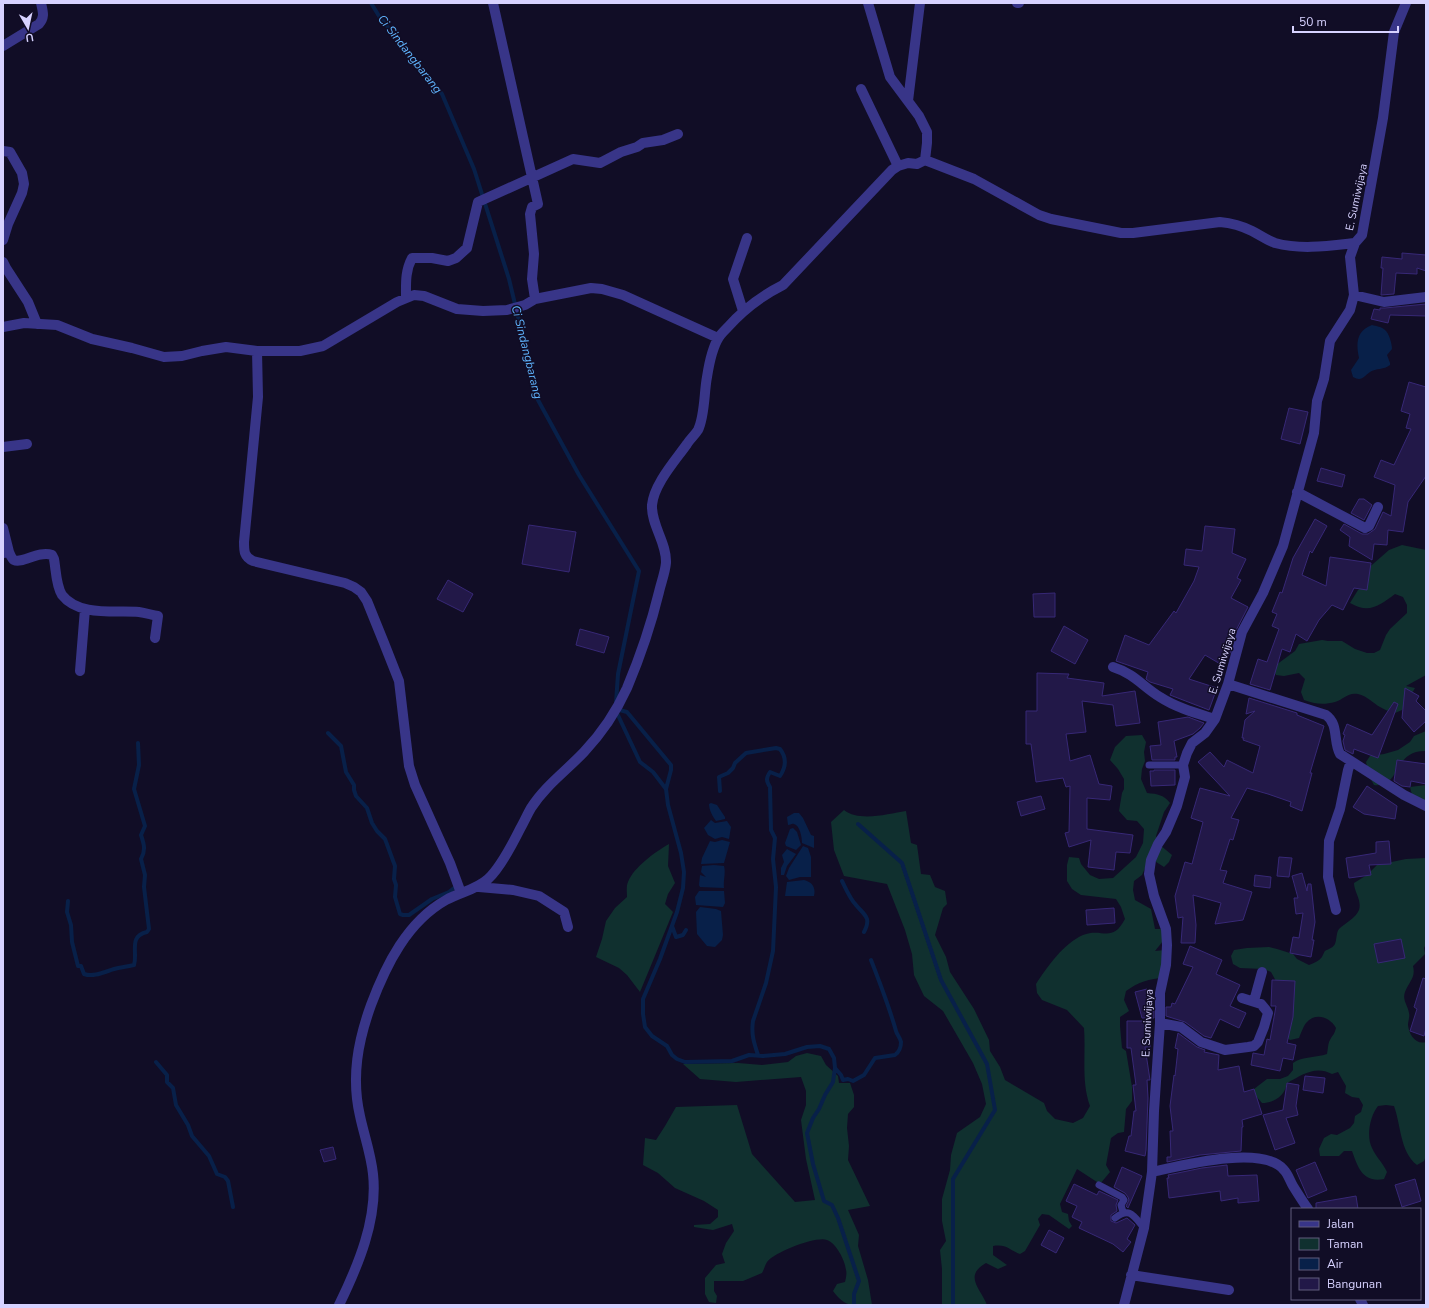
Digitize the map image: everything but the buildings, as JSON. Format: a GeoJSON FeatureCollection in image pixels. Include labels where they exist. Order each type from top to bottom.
{"type":"FeatureCollection","features":[{"type":"Feature","properties":{"kind":"street"},"geometry":{"type":"LineString","coordinates":[[3,46],[43,20],[44,17],[41,3]]}},
{"type":"Feature","properties":{"kind":"street"},"geometry":{"type":"LineString","coordinates":[[493,3],[538,204],[532,207],[530,214],[534,254],[532,279],[535,299]]}},
{"type":"Feature","properties":{"kind":"street"},"geometry":{"type":"LineString","coordinates":[[868,3],[890,77],[919,116],[927,132],[925,160]]}},
{"type":"Feature","properties":{"kind":"street"},"geometry":{"type":"LineString","coordinates":[[908,101],[920,3]]}},
{"type":"Feature","properties":{"kind":"street","name":"E. Sumiwijaya"},"geometry":{"type":"LineString","coordinates":[[1124,1305],[1144,1228],[1152,1172],[1154,1111],[1160,1023],[1160,992],[1166,965],[1166,929],[1154,896],[1149,874],[1151,860],[1158,844],[1166,832],[1177,806],[1185,777],[1183,765],[1187,753],[1192,743],[1205,733],[1215,719],[1228,684],[1242,632],[1263,593],[1283,546],[1314,433],[1317,401],[1324,379],[1330,341],[1350,310],[1354,295],[1350,257],[1355,243],[1362,235],[1384,118],[1394,32],[1406,3]]}},
{"type":"Feature","properties":{"kind":"street"},"geometry":{"type":"LineString","coordinates":[[861,89],[898,166]]}},
{"type":"Feature","properties":{"kind":"street"},"geometry":{"type":"LineString","coordinates":[[406,298],[407,267],[412,258],[448,260],[456,258],[467,248],[478,202],[573,159],[600,163],[643,143],[663,140],[678,134]]}},
{"type":"Feature","properties":{"kind":"street"},"geometry":{"type":"LineString","coordinates":[[3,151],[10,152],[22,173],[24,184],[22,193],[8,224],[3,240]]}},
{"type":"Feature","properties":{"kind":"street"},"geometry":{"type":"LineString","coordinates":[[339,1305],[350,1283],[364,1242],[368,1227],[373,1191],[373,1174],[359,1113],[355,1084],[360,1044],[374,999],[384,975],[400,944],[415,925],[445,900],[479,886],[490,877],[520,831],[530,809],[549,785],[585,752],[605,725],[625,692],[644,648],[653,618],[666,561],[652,508],[656,490],[698,429],[707,376],[712,354],[718,338],[743,311],[766,293],[783,285],[886,175],[898,166],[908,163],[917,164],[925,160],[974,179],[1039,215],[1051,219],[1121,233],[1145,232],[1220,222],[1231,223],[1243,227],[1273,242],[1288,246],[1309,247],[1355,243]]}},
{"type":"Feature","properties":{"kind":"street"},"geometry":{"type":"LineString","coordinates":[[743,311],[733,279],[747,238]]}},
{"type":"Feature","properties":{"kind":"street"},"geometry":{"type":"LineString","coordinates":[[3,262],[28,302],[37,324]]}},
{"type":"Feature","properties":{"kind":"street"},"geometry":{"type":"LineString","coordinates":[[3,327],[24,323],[57,326],[92,339],[132,348],[164,358],[177,357],[202,350],[226,347],[257,351],[300,351],[323,346],[406,298],[414,295],[424,296],[457,309],[468,311],[507,310],[525,305],[535,299],[591,288],[613,291],[718,338]]}},
{"type":"Feature","properties":{"kind":"street"},"geometry":{"type":"LineString","coordinates":[[1354,295],[1384,302],[1426,297]]}},
{"type":"Feature","properties":{"kind":"street"},"geometry":{"type":"LineString","coordinates":[[257,351],[258,397],[244,542],[245,552],[248,558],[253,561],[354,586],[361,592],[367,601],[399,681],[409,766],[415,785],[450,863],[461,894]]}},
{"type":"Feature","properties":{"kind":"street"},"geometry":{"type":"LineString","coordinates":[[3,447],[27,444]]}},
{"type":"Feature","properties":{"kind":"street"},"geometry":{"type":"LineString","coordinates":[[1298,492],[1365,528],[1369,526],[1378,507]]}},
{"type":"Feature","properties":{"kind":"street"},"geometry":{"type":"LineString","coordinates":[[3,528],[6,553],[15,561],[42,554],[52,555],[59,588],[62,595],[71,603],[85,609],[141,612],[158,616],[156,638]]}},
{"type":"Feature","properties":{"kind":"street"},"geometry":{"type":"LineString","coordinates":[[80,671],[85,609]]}},
{"type":"Feature","properties":{"kind":"street"},"geometry":{"type":"LineString","coordinates":[[1113,667],[1133,676],[1168,702],[1178,707],[1215,719]]}},
{"type":"Feature","properties":{"kind":"street"},"geometry":{"type":"LineString","coordinates":[[1228,684],[1326,715],[1334,724],[1337,749],[1340,754],[1404,795],[1426,806]]}},
{"type":"Feature","properties":{"kind":"street"},"geometry":{"type":"LineString","coordinates":[[1336,910],[1328,877],[1328,841],[1340,809],[1351,761]]}},
{"type":"Feature","properties":{"kind":"street"},"geometry":{"type":"LineString","coordinates":[[479,886],[513,890],[539,896],[564,912],[568,927]]}},
{"type":"Feature","properties":{"kind":"street"},"geometry":{"type":"LineString","coordinates":[[1254,1002],[1262,972]]}},
{"type":"Feature","properties":{"kind":"street"},"geometry":{"type":"LineString","coordinates":[[1160,1023],[1181,1027],[1202,1042],[1225,1050],[1254,1046],[1258,1042],[1268,1014],[1261,1004],[1242,998]]}},
{"type":"Feature","properties":{"kind":"street"},"geometry":{"type":"LineString","coordinates":[[1152,1172],[1220,1159],[1252,1157],[1271,1161],[1284,1169],[1307,1208]]}},
{"type":"Feature","properties":{"kind":"street"},"geometry":{"type":"LineString","coordinates":[[1131,1275],[1229,1290]]}},
{"type":"Feature","properties":{"kind":"lane"},"geometry":{"type":"LineString","coordinates":[[1149,765],[1183,765]]}},
{"type":"Feature","properties":{"kind":"lane"},"geometry":{"type":"LineString","coordinates":[[1099,1185],[1122,1197],[1124,1200],[1121,1205],[1123,1212]]}},
{"type":"Feature","properties":{"kind":"lane"},"geometry":{"type":"LineString","coordinates":[[1115,1218],[1123,1212],[1128,1212],[1134,1216],[1144,1228]]}},
{"type":"Feature","properties":{"kind":"green space"},"geometry":{"type":"Polygon","coordinates":[[[1402,545],[1426,550],[1426,675],[1406,686],[1415,688],[1402,710],[1395,713],[1384,709],[1358,694],[1351,694],[1338,701],[1327,704],[1304,700],[1301,692],[1305,679],[1299,673],[1284,676],[1276,675],[1272,668],[1295,651],[1299,644],[1322,640],[1342,641],[1355,649],[1367,653],[1374,653],[1380,650],[1390,629],[1407,613],[1407,605],[1403,597],[1395,594],[1379,605],[1368,608],[1363,608],[1350,603],[1358,590],[1364,586],[1365,571],[1389,550],[1402,545]]]}},
{"type":"Feature","properties":{"kind":"green space"},"geometry":{"type":"Polygon","coordinates":[[[1426,731],[1426,751],[1415,752],[1407,756],[1389,781],[1383,784],[1374,785],[1370,778],[1366,762],[1370,756],[1398,750],[1410,742],[1414,736],[1426,731]]]}},
{"type":"Feature","properties":{"kind":"green space"},"geometry":{"type":"Polygon","coordinates":[[[1142,735],[1146,742],[1144,752],[1145,761],[1141,779],[1147,793],[1160,795],[1170,803],[1164,812],[1156,836],[1160,845],[1172,855],[1169,862],[1164,867],[1153,860],[1146,866],[1142,875],[1134,881],[1133,890],[1135,900],[1151,909],[1155,929],[1164,929],[1163,941],[1155,951],[1165,950],[1164,978],[1144,982],[1126,991],[1124,1000],[1129,1011],[1120,1017],[1120,1026],[1122,1048],[1126,1051],[1132,1087],[1132,1101],[1126,1109],[1124,1132],[1118,1133],[1111,1138],[1106,1165],[1110,1172],[1100,1184],[1077,1169],[1060,1204],[1062,1212],[1068,1214],[1069,1221],[1072,1226],[1069,1229],[1049,1215],[1042,1214],[1038,1219],[1040,1225],[1025,1251],[1020,1254],[1002,1246],[993,1246],[993,1255],[1007,1265],[998,1269],[986,1263],[979,1268],[976,1273],[976,1283],[987,1305],[942,1305],[942,1269],[940,1250],[946,1241],[942,1221],[942,1199],[950,1170],[951,1155],[957,1133],[980,1117],[986,1104],[982,1084],[973,1063],[943,1011],[924,996],[914,975],[912,954],[905,930],[887,884],[844,876],[834,850],[831,822],[844,810],[857,816],[874,816],[906,811],[911,843],[917,845],[921,874],[930,875],[935,887],[945,891],[947,904],[943,908],[935,935],[946,957],[950,972],[974,1009],[989,1040],[990,1051],[1000,1067],[1005,1080],[1044,1103],[1047,1111],[1055,1119],[1073,1123],[1083,1118],[1090,1106],[1087,1097],[1085,1077],[1084,1028],[1067,1010],[1042,1000],[1037,993],[1036,984],[1051,963],[1069,944],[1083,935],[1090,933],[1111,933],[1116,931],[1125,919],[1121,907],[1116,899],[1081,895],[1072,889],[1067,881],[1067,865],[1069,857],[1079,858],[1081,864],[1090,875],[1099,879],[1113,878],[1136,857],[1143,843],[1144,829],[1137,821],[1127,820],[1119,811],[1124,789],[1124,779],[1110,760],[1115,747],[1126,736],[1142,735]]]}},
{"type":"Feature","properties":{"kind":"green space"},"geometry":{"type":"Polygon","coordinates":[[[1426,785],[1426,808],[1412,795],[1410,787],[1426,785]]]}},
{"type":"Feature","properties":{"kind":"green space"},"geometry":{"type":"Polygon","coordinates":[[[669,844],[668,866],[675,883],[668,894],[665,904],[673,912],[640,992],[627,975],[619,968],[596,957],[606,921],[615,908],[627,897],[627,885],[631,876],[640,865],[669,844]]]}},
{"type":"Feature","properties":{"kind":"green space"},"geometry":{"type":"Polygon","coordinates":[[[1426,858],[1425,954],[1413,966],[1414,974],[1405,992],[1404,998],[1409,1014],[1408,1025],[1411,1036],[1416,1041],[1422,1043],[1426,1042],[1426,1156],[1424,1161],[1417,1165],[1411,1160],[1404,1146],[1394,1106],[1378,1106],[1371,1121],[1369,1138],[1374,1151],[1387,1172],[1384,1179],[1377,1180],[1371,1179],[1362,1173],[1352,1151],[1344,1151],[1339,1156],[1320,1156],[1319,1149],[1324,1138],[1331,1134],[1337,1135],[1350,1128],[1354,1123],[1355,1116],[1361,1112],[1363,1105],[1359,1098],[1352,1097],[1345,1093],[1346,1086],[1338,1072],[1332,1074],[1320,1070],[1303,1074],[1287,1083],[1284,1092],[1271,1102],[1262,1103],[1256,1096],[1254,1089],[1267,1079],[1280,1079],[1288,1076],[1293,1070],[1293,1063],[1305,1058],[1327,1054],[1329,1041],[1336,1028],[1330,1021],[1322,1017],[1314,1018],[1306,1023],[1299,1038],[1290,1040],[1284,1035],[1277,983],[1271,972],[1264,969],[1240,968],[1233,964],[1231,956],[1234,950],[1269,947],[1293,954],[1297,959],[1309,965],[1315,963],[1322,957],[1325,951],[1334,945],[1339,929],[1358,913],[1360,906],[1354,883],[1367,875],[1377,865],[1406,859],[1426,858]]]}},
{"type":"Feature","properties":{"kind":"green space"},"geometry":{"type":"Polygon","coordinates":[[[807,1053],[821,1056],[826,1065],[838,1076],[839,1083],[850,1083],[854,1095],[854,1107],[848,1114],[848,1160],[870,1206],[848,1210],[859,1235],[858,1246],[868,1280],[872,1305],[846,1303],[833,1291],[837,1284],[845,1282],[845,1266],[840,1252],[830,1242],[822,1239],[796,1246],[778,1254],[767,1262],[762,1273],[743,1281],[714,1281],[714,1291],[717,1296],[716,1303],[709,1302],[705,1294],[705,1278],[716,1265],[725,1263],[722,1254],[726,1243],[734,1231],[732,1224],[713,1230],[694,1227],[694,1225],[710,1224],[718,1217],[718,1210],[704,1201],[675,1188],[658,1173],[643,1165],[645,1138],[656,1140],[676,1107],[737,1105],[752,1154],[795,1202],[815,1200],[806,1159],[801,1120],[806,1105],[806,1091],[801,1077],[736,1082],[700,1079],[683,1064],[738,1063],[762,1065],[788,1062],[796,1056],[807,1053]]]}},
{"type":"Feature","properties":{"kind":"water"},"geometry":{"type":"Polygon","coordinates":[[[1372,325],[1384,329],[1389,336],[1392,349],[1387,355],[1390,365],[1385,368],[1372,371],[1363,378],[1359,379],[1353,377],[1351,370],[1359,358],[1358,338],[1363,331],[1372,325]]]}},
{"type":"Feature","properties":{"kind":"water"},"geometry":{"type":"Polygon","coordinates":[[[711,803],[717,805],[725,819],[716,821],[710,809],[709,804],[711,803]]]}},
{"type":"Feature","properties":{"kind":"water"},"geometry":{"type":"Polygon","coordinates":[[[794,813],[799,813],[811,835],[814,836],[814,848],[802,843],[800,832],[796,825],[788,825],[787,817],[794,813]]]}},
{"type":"Feature","properties":{"kind":"water"},"geometry":{"type":"Polygon","coordinates":[[[711,820],[715,823],[727,821],[731,827],[729,839],[722,837],[715,839],[708,835],[704,828],[711,820]]]}},
{"type":"Feature","properties":{"kind":"water"},"geometry":{"type":"Polygon","coordinates":[[[793,828],[797,832],[801,845],[796,850],[786,846],[785,843],[790,829],[793,828]]]}},
{"type":"Feature","properties":{"kind":"water"},"geometry":{"type":"Polygon","coordinates":[[[722,840],[730,842],[724,863],[701,864],[702,858],[710,841],[715,842],[722,840]]]}},
{"type":"Feature","properties":{"kind":"water"},"geometry":{"type":"Polygon","coordinates":[[[803,846],[808,848],[811,857],[811,877],[800,877],[789,880],[786,876],[789,868],[803,846]]]}},
{"type":"Feature","properties":{"kind":"water"},"geometry":{"type":"Polygon","coordinates":[[[787,849],[796,854],[787,866],[784,875],[781,875],[781,868],[784,862],[782,855],[787,849]]]}},
{"type":"Feature","properties":{"kind":"water"},"geometry":{"type":"Polygon","coordinates":[[[702,866],[724,866],[724,888],[700,887],[700,875],[706,877],[701,872],[702,866]]]}},
{"type":"Feature","properties":{"kind":"water"},"geometry":{"type":"Polygon","coordinates":[[[804,880],[813,885],[814,896],[785,896],[787,882],[804,880]]]}},
{"type":"Feature","properties":{"kind":"water"},"geometry":{"type":"Polygon","coordinates":[[[699,891],[724,891],[725,903],[723,907],[696,905],[695,897],[699,891]]]}},
{"type":"Feature","properties":{"kind":"water"},"geometry":{"type":"Polygon","coordinates":[[[700,907],[721,911],[723,935],[722,940],[715,947],[707,946],[697,934],[696,912],[700,907]]]}},
{"type":"Feature","properties":{"kind":"waterway","name":"Ci Sindangbarang"},"geometry":{"type":"LineString","coordinates":[[371,3],[379,16],[442,94],[474,169],[509,279],[538,400],[579,475],[639,571],[618,674],[616,703]]}},
{"type":"Feature","properties":{"kind":"waterway"},"geometry":{"type":"LineString","coordinates":[[616,709],[627,712],[671,765],[666,789],[668,805],[681,853],[684,872],[683,888],[677,912],[660,959],[643,999],[645,1027],[652,1036],[667,1046],[672,1055],[685,1062],[732,1061],[749,1055],[763,1056],[785,1054],[807,1047],[820,1046],[829,1049],[834,1058],[835,1068],[833,1082],[813,1118],[807,1133],[813,1164],[824,1201],[832,1205],[838,1218],[859,1281],[854,1294],[854,1305]]}},
{"type":"Feature","properties":{"kind":"waterway"},"geometry":{"type":"LineString","coordinates":[[616,711],[640,762],[653,772],[666,789]]}},
{"type":"Feature","properties":{"kind":"waterway"},"geometry":{"type":"LineString","coordinates":[[328,733],[341,746],[346,772],[354,785],[356,796],[367,808],[372,823],[385,839],[395,866],[395,897],[400,914],[409,915],[432,899],[449,892],[454,888]]}},
{"type":"Feature","properties":{"kind":"waterway"},"geometry":{"type":"LineString","coordinates":[[68,901],[67,912],[71,925],[72,942],[78,966],[81,966],[84,974],[93,975],[134,965],[136,941],[141,934],[147,932],[149,929],[144,887],[145,875],[141,859],[144,853],[141,835],[145,826],[134,789],[139,765],[138,743]]}},
{"type":"Feature","properties":{"kind":"waterway"},"geometry":{"type":"LineString","coordinates":[[720,791],[719,777],[728,773],[733,768],[735,763],[746,753],[776,748],[780,749],[782,752],[785,759],[782,773],[780,776],[770,772],[767,780],[770,787],[771,830],[775,838],[773,859],[776,887],[773,951],[766,983],[752,1026],[753,1038],[758,1055]]}},
{"type":"Feature","properties":{"kind":"waterway"},"geometry":{"type":"LineString","coordinates":[[858,824],[902,863],[941,980],[987,1064],[995,1110],[953,1179],[953,1305]]}},
{"type":"Feature","properties":{"kind":"waterway"},"geometry":{"type":"LineString","coordinates":[[842,881],[848,894],[866,917],[867,923],[864,932]]}},
{"type":"Feature","properties":{"kind":"waterway"},"geometry":{"type":"LineString","coordinates":[[672,926],[676,937],[683,935],[686,930]]}},
{"type":"Feature","properties":{"kind":"waterway"},"geometry":{"type":"LineString","coordinates":[[835,1068],[843,1080],[848,1079],[853,1081],[864,1075],[875,1058],[895,1055],[899,1051],[901,1040],[896,1032],[871,960]]}},
{"type":"Feature","properties":{"kind":"waterway"},"geometry":{"type":"LineString","coordinates":[[156,1062],[167,1075],[167,1082],[173,1088],[176,1105],[188,1125],[192,1136],[209,1156],[217,1174],[225,1177],[228,1181],[233,1207]]}}]}
